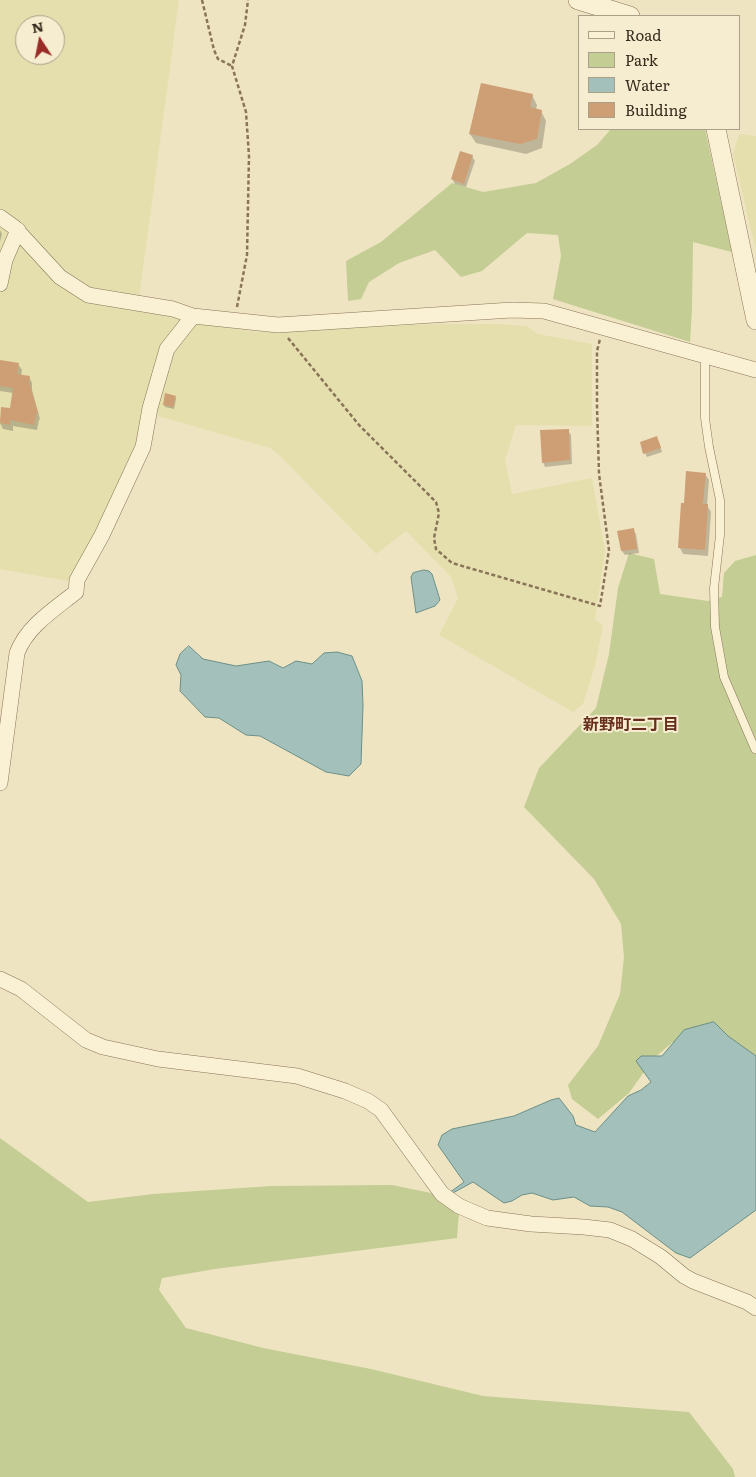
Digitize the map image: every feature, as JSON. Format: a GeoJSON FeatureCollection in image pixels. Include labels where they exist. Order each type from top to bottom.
{"type":"FeatureCollection","features":[{"type":"Feature","properties":{"kind":"street"},"geometry":{"type":"LineString","coordinates":[[578,0],[627,15]]}},
{"type":"Feature","properties":{"kind":"street"},"geometry":{"type":"LineString","coordinates":[[716,130],[756,320]]}},
{"type":"Feature","properties":{"kind":"street"},"geometry":{"type":"LineString","coordinates":[[0,217],[18,230],[60,277],[88,295],[173,309],[193,316],[278,325],[512,310],[544,311],[756,370]]}},
{"type":"Feature","properties":{"kind":"street"},"geometry":{"type":"LineString","coordinates":[[0,284],[5,260],[18,230]]}},
{"type":"Feature","properties":{"kind":"street"},"geometry":{"type":"LineString","coordinates":[[0,783],[17,653],[34,626],[76,592],[77,580],[102,535],[143,447],[150,408],[167,349],[193,316]]}},
{"type":"Feature","properties":{"kind":"street"},"geometry":{"type":"LineString","coordinates":[[0,979],[21,988],[86,1040],[103,1047],[158,1059],[297,1076],[352,1094],[368,1101],[381,1110],[442,1194],[459,1206],[487,1218],[531,1224],[584,1226],[610,1230],[632,1239],[661,1257],[693,1281],[747,1302],[756,1308]]}},
{"type":"Feature","properties":{"kind":"lane"},"geometry":{"type":"LineString","coordinates":[[705,356],[705,418],[720,500],[720,535],[714,588],[715,627],[724,677],[755,749]]}},
{"type":"Feature","properties":{"kind":"path"},"geometry":{"type":"LineString","coordinates":[[202,0],[214,50],[218,59],[232,66]]}},
{"type":"Feature","properties":{"kind":"path"},"geometry":{"type":"LineString","coordinates":[[235,320],[247,255],[249,156],[246,112],[232,66],[245,25],[248,0]]}},
{"type":"Feature","properties":{"kind":"path"},"geometry":{"type":"LineString","coordinates":[[278,325],[359,425],[436,502],[439,513],[434,538],[436,549],[452,563],[600,606],[610,550],[599,474],[597,351],[602,327]]}},
{"type":"Feature","properties":{"kind":"shaded area"},"geometry":{"type":"Polygon","coordinates":[[[0,0],[179,0],[140,291],[141,312],[257,332],[434,324],[500,324],[527,326],[538,334],[592,344],[592,426],[516,425],[505,460],[512,494],[592,478],[605,551],[595,620],[603,625],[595,666],[583,704],[573,712],[439,635],[458,598],[451,577],[406,531],[376,554],[270,448],[158,416],[142,414],[135,445],[73,582],[0,569],[0,0]]]}},
{"type":"Feature","properties":{"kind":"shaded area"},"geometry":{"type":"Polygon","coordinates":[[[739,134],[756,136],[756,251],[733,154],[739,134]]]}},
{"type":"Feature","properties":{"kind":"green space"},"geometry":{"type":"Polygon","coordinates":[[[610,130],[705,130],[732,252],[693,242],[690,342],[553,299],[561,256],[558,235],[527,233],[482,271],[461,277],[435,250],[399,263],[369,282],[361,299],[348,301],[346,261],[381,242],[452,183],[483,192],[536,183],[570,164],[597,145],[610,130]]]}},
{"type":"Feature","properties":{"kind":"green space"},"geometry":{"type":"Polygon","coordinates":[[[629,553],[654,559],[660,594],[708,601],[722,597],[724,573],[735,561],[756,555],[756,1069],[692,1042],[673,1042],[654,1058],[629,1093],[598,1119],[572,1099],[568,1085],[598,1046],[620,994],[624,957],[621,924],[594,879],[524,807],[539,768],[596,708],[609,654],[618,588],[629,553]]]}},
{"type":"Feature","properties":{"kind":"green space"},"geometry":{"type":"Polygon","coordinates":[[[0,1138],[88,1202],[153,1194],[271,1186],[392,1185],[460,1199],[457,1238],[215,1269],[162,1278],[159,1290],[186,1328],[263,1348],[371,1369],[483,1396],[689,1412],[733,1469],[735,1477],[0,1477],[0,1138]]]}},
{"type":"Feature","properties":{"kind":"water"},"geometry":{"type":"Polygon","coordinates":[[[424,570],[432,574],[440,600],[435,606],[416,613],[411,577],[413,573],[424,570]]]}},
{"type":"Feature","properties":{"kind":"water"},"geometry":{"type":"Polygon","coordinates":[[[189,646],[203,659],[236,666],[269,661],[283,668],[296,661],[312,664],[324,653],[337,652],[352,656],[362,681],[361,764],[349,776],[326,772],[260,736],[246,735],[219,718],[205,717],[180,691],[181,675],[176,665],[180,654],[189,646]]]}},
{"type":"Feature","properties":{"kind":"water"},"geometry":{"type":"Polygon","coordinates":[[[714,1022],[728,1036],[756,1056],[756,1210],[690,1258],[676,1253],[622,1212],[608,1207],[590,1206],[574,1197],[553,1200],[532,1193],[504,1203],[473,1182],[451,1194],[449,1193],[464,1182],[438,1145],[442,1135],[452,1129],[514,1116],[559,1098],[573,1116],[576,1125],[595,1132],[628,1096],[641,1090],[651,1082],[636,1061],[641,1056],[662,1056],[684,1030],[714,1022]]]}},
{"type":"Feature","properties":{"kind":"building"},"geometry":{"type":"Polygon","coordinates":[[[481,83],[533,94],[530,107],[542,110],[537,139],[520,144],[469,134],[481,83]]]}},
{"type":"Feature","properties":{"kind":"building"},"geometry":{"type":"Polygon","coordinates":[[[460,151],[473,155],[464,184],[451,179],[460,151]]]}},
{"type":"Feature","properties":{"kind":"building"},"geometry":{"type":"Polygon","coordinates":[[[0,360],[19,363],[17,374],[30,376],[29,382],[38,413],[36,414],[34,425],[10,420],[10,425],[0,423],[1,407],[10,408],[13,388],[0,386],[0,360]]]}},
{"type":"Feature","properties":{"kind":"building"},"geometry":{"type":"Polygon","coordinates":[[[165,393],[176,396],[173,407],[163,405],[165,393]]]}},
{"type":"Feature","properties":{"kind":"building"},"geometry":{"type":"Polygon","coordinates":[[[569,429],[570,460],[542,463],[540,430],[569,429]]]}},
{"type":"Feature","properties":{"kind":"building"},"geometry":{"type":"Polygon","coordinates":[[[657,436],[661,448],[643,454],[640,442],[657,436]]]}},
{"type":"Feature","properties":{"kind":"building"},"geometry":{"type":"Polygon","coordinates":[[[686,471],[706,473],[703,504],[708,504],[705,550],[678,548],[681,503],[684,503],[686,471]]]}},
{"type":"Feature","properties":{"kind":"building"},"geometry":{"type":"Polygon","coordinates":[[[634,528],[637,549],[621,551],[617,531],[634,528]]]}},
{"type":"Feature","properties":{"kind":"district","name":"新野町二丁目"},"geometry":{"type":"Point","coordinates":[631,725]}}]}
